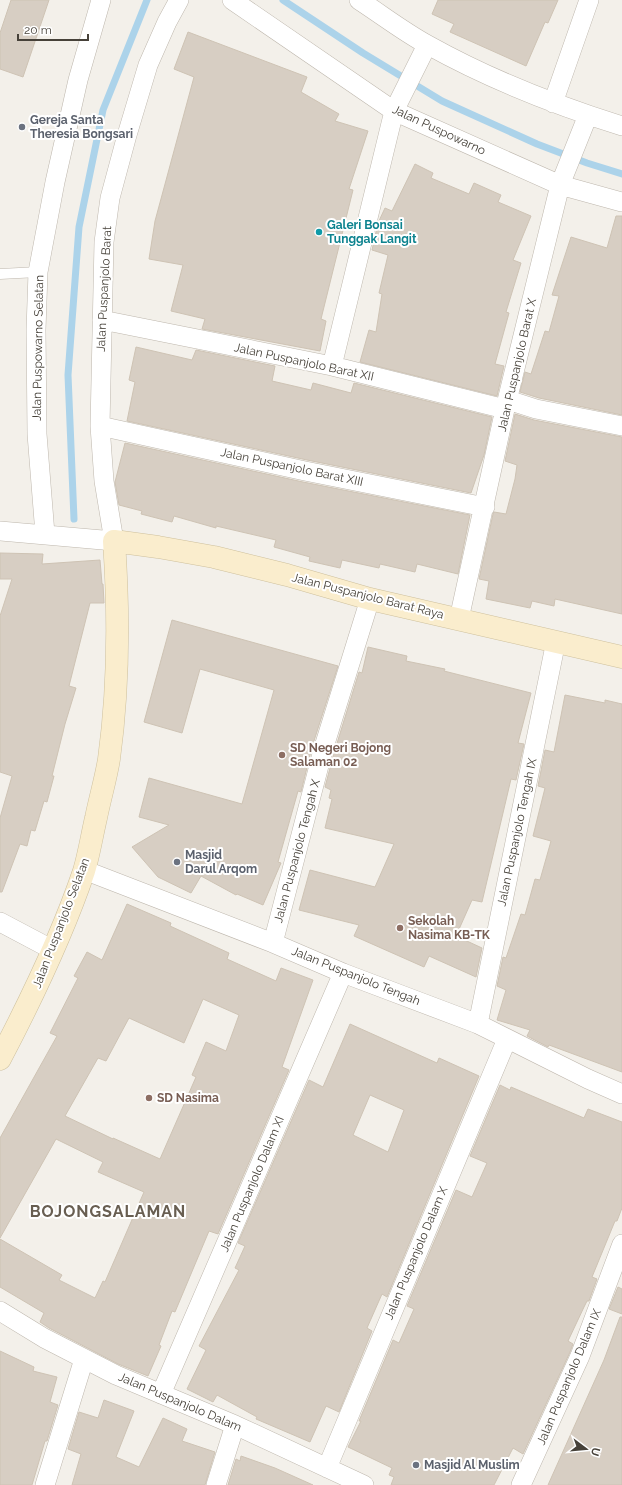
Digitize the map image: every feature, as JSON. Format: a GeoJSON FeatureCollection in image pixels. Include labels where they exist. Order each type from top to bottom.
{"type":"FeatureCollection","features":[{"type":"Feature","properties":{"kind":"street","name":"Jalan Puspowarno Selatan"},"geometry":{"type":"LineString","coordinates":[[45,534],[37,434],[36,330],[38,272],[55,182],[76,88],[101,0]]}},
{"type":"Feature","properties":{"kind":"street","name":"Jalan Puspanjolo Barat"},"geometry":{"type":"LineString","coordinates":[[114,541],[104,481],[100,426],[104,242],[110,198],[148,65],[167,22],[179,0]]}},
{"type":"Feature","properties":{"kind":"street","name":"Jalan Puspowarno"},"geometry":{"type":"LineString","coordinates":[[232,0],[396,107],[562,180],[622,202]]}},
{"type":"Feature","properties":{"kind":"street"},"geometry":{"type":"LineString","coordinates":[[359,0],[426,47],[586,119],[622,126]]}},
{"type":"Feature","properties":{"kind":"street"},"geometry":{"type":"LineString","coordinates":[[553,103],[589,0]]}},
{"type":"Feature","properties":{"kind":"street"},"geometry":{"type":"LineString","coordinates":[[332,366],[396,107],[426,47]]}},
{"type":"Feature","properties":{"kind":"street","name":"Jalan Puspanjolo Barat X"},"geometry":{"type":"LineString","coordinates":[[459,618],[485,507],[506,405],[562,180],[586,119]]}},
{"type":"Feature","properties":{"kind":"street","name":"Jalan Puspanjolo Barat XII"},"geometry":{"type":"LineString","coordinates":[[102,320],[332,366],[506,405],[536,409],[622,426]]}},
{"type":"Feature","properties":{"kind":"street","name":"Jalan Puspanjolo Barat XIII"},"geometry":{"type":"LineString","coordinates":[[100,426],[305,471],[485,507]]}},
{"type":"Feature","properties":{"kind":"street"},"geometry":{"type":"LineString","coordinates":[[0,531],[114,541]]}},
{"type":"Feature","properties":{"kind":"street","name":"Jalan Puspanjolo Barat Raya"},"geometry":{"type":"LineString","coordinates":[[114,541],[214,557],[286,575],[370,599],[459,618],[622,657]]}},
{"type":"Feature","properties":{"kind":"street","name":"Jalan Puspanjolo Selatan"},"geometry":{"type":"LineString","coordinates":[[0,1059],[28,1006],[53,950],[84,870],[109,760],[118,635],[114,541]]}},
{"type":"Feature","properties":{"kind":"street","name":"Jalan Puspanjolo Tengah X"},"geometry":{"type":"LineString","coordinates":[[273,943],[323,750],[370,599]]}},
{"type":"Feature","properties":{"kind":"street","name":"Jalan Puspanjolo Tengah IX"},"geometry":{"type":"LineString","coordinates":[[478,1024],[556,641]]}},
{"type":"Feature","properties":{"kind":"street","name":"Jalan Puspanjolo Tengah"},"geometry":{"type":"LineString","coordinates":[[84,870],[273,943],[343,973],[478,1024],[588,1079],[622,1094]]}},
{"type":"Feature","properties":{"kind":"street"},"geometry":{"type":"LineString","coordinates":[[0,922],[53,950]]}},
{"type":"Feature","properties":{"kind":"street","name":"Jalan Puspanjolo Dalam XI"},"geometry":{"type":"LineString","coordinates":[[160,1394],[343,973]]}},
{"type":"Feature","properties":{"kind":"street","name":"Jalan Puspanjolo Dalam X"},"geometry":{"type":"LineString","coordinates":[[327,1468],[507,1039]]}},
{"type":"Feature","properties":{"kind":"street","name":"Jalan Puspanjolo Dalam IX"},"geometry":{"type":"LineString","coordinates":[[521,1485],[580,1356],[622,1244]]}},
{"type":"Feature","properties":{"kind":"street","name":"Jalan Puspanjolo Dalam"},"geometry":{"type":"LineString","coordinates":[[0,1311],[44,1338],[84,1359],[160,1394],[235,1425],[364,1485]]}},
{"type":"Feature","properties":{"kind":"street"},"geometry":{"type":"LineString","coordinates":[[45,1485],[84,1359]]}},
{"type":"Feature","properties":{"kind":"street"},"geometry":{"type":"LineString","coordinates":[[216,1485],[235,1425]]}},
{"type":"Feature","properties":{"kind":"lane"},"geometry":{"type":"LineString","coordinates":[[0,274],[38,272]]}},
{"type":"Feature","properties":{"kind":"building"},"geometry":{"type":"Polygon","coordinates":[[[11,0],[49,0],[23,77],[0,69],[0,33],[11,0]]]}},
{"type":"Feature","properties":{"kind":"building"},"geometry":{"type":"Polygon","coordinates":[[[438,0],[558,0],[548,23],[545,22],[526,66],[450,32],[454,24],[432,14],[438,0]]]}},
{"type":"Feature","properties":{"kind":"building"},"geometry":{"type":"Polygon","coordinates":[[[188,32],[307,77],[301,92],[339,114],[335,121],[368,131],[349,189],[353,190],[321,319],[326,321],[320,351],[202,329],[205,319],[171,311],[183,265],[149,259],[155,221],[194,77],[174,69],[188,32]]]}},
{"type":"Feature","properties":{"kind":"building"},"geometry":{"type":"Polygon","coordinates":[[[415,164],[433,173],[431,178],[469,194],[474,183],[501,195],[498,202],[531,216],[513,260],[521,263],[506,312],[509,313],[495,364],[504,366],[497,396],[360,362],[369,330],[376,332],[382,294],[379,293],[388,255],[372,250],[378,223],[385,208],[392,211],[415,164]]]}},
{"type":"Feature","properties":{"kind":"building"},"geometry":{"type":"Polygon","coordinates":[[[616,216],[622,216],[622,415],[539,398],[520,392],[525,372],[531,374],[545,331],[549,332],[559,296],[552,295],[571,237],[607,248],[616,216]]]}},
{"type":"Feature","properties":{"kind":"building"},"geometry":{"type":"Polygon","coordinates":[[[136,347],[192,360],[196,350],[275,366],[272,381],[311,390],[313,383],[351,393],[354,383],[492,417],[484,455],[471,493],[307,460],[127,421],[135,382],[129,380],[136,347]]]}},
{"type":"Feature","properties":{"kind":"building"},"geometry":{"type":"Polygon","coordinates":[[[515,414],[534,420],[622,437],[622,614],[555,599],[554,606],[532,601],[530,608],[486,599],[489,581],[479,579],[493,514],[494,512],[506,514],[515,479],[517,465],[505,461],[515,414]]]}},
{"type":"Feature","properties":{"kind":"building"},"geometry":{"type":"Polygon","coordinates":[[[125,443],[303,482],[470,515],[458,574],[417,564],[415,572],[380,564],[379,568],[342,560],[340,568],[309,561],[310,557],[274,547],[276,540],[216,526],[216,528],[174,516],[172,522],[141,514],[142,511],[119,505],[115,482],[125,443]]]}},
{"type":"Feature","properties":{"kind":"building"},"geometry":{"type":"Polygon","coordinates":[[[0,553],[43,554],[42,564],[100,560],[104,603],[90,603],[69,686],[76,688],[65,724],[47,802],[44,801],[35,831],[31,830],[27,846],[20,844],[2,892],[0,892],[0,818],[12,776],[0,772],[0,616],[12,579],[0,579],[0,553]]]}},
{"type":"Feature","properties":{"kind":"building","name":"SD Negeri Bojong Salaman 02"},"geometry":{"type":"Polygon","coordinates":[[[172,620],[338,666],[312,747],[301,792],[298,791],[278,862],[281,863],[263,905],[237,894],[236,895],[201,876],[191,893],[158,877],[132,847],[169,825],[139,817],[149,778],[242,804],[274,690],[200,669],[182,733],[144,722],[172,620]]]}},
{"type":"Feature","properties":{"kind":"building"},"geometry":{"type":"Polygon","coordinates":[[[368,647],[407,656],[406,661],[445,669],[444,671],[531,693],[518,743],[524,744],[516,780],[511,779],[482,902],[472,900],[456,936],[482,948],[476,977],[429,956],[424,967],[354,936],[359,925],[299,910],[310,870],[375,887],[394,844],[325,828],[332,799],[329,798],[331,790],[325,787],[359,672],[362,673],[368,647]]]}},
{"type":"Feature","properties":{"kind":"building"},"geometry":{"type":"Polygon","coordinates":[[[565,695],[605,703],[605,700],[622,704],[622,1072],[549,1045],[548,1047],[527,1036],[530,1030],[497,1020],[506,990],[497,986],[503,957],[506,958],[521,914],[525,915],[535,879],[540,880],[551,841],[533,836],[545,788],[538,786],[545,750],[554,752],[565,695]]]}},
{"type":"Feature","properties":{"kind":"building"},"geometry":{"type":"Polygon","coordinates":[[[127,904],[171,923],[170,926],[229,953],[227,959],[276,981],[281,968],[313,980],[282,1067],[289,1070],[218,1234],[209,1231],[175,1312],[172,1311],[159,1345],[161,1346],[148,1376],[118,1364],[49,1328],[40,1322],[44,1313],[0,1287],[0,1239],[62,1275],[59,1280],[95,1298],[103,1281],[105,1282],[144,1192],[98,1172],[103,1162],[56,1139],[0,1238],[0,1138],[57,1036],[50,1033],[78,978],[74,976],[87,952],[102,960],[127,904]],[[203,999],[184,1043],[129,1018],[106,1061],[98,1058],[65,1116],[160,1159],[196,1077],[192,1075],[206,1042],[226,1051],[239,1015],[203,999]]]}},
{"type":"Feature","properties":{"kind":"building"},"geometry":{"type":"Polygon","coordinates":[[[350,1024],[437,1063],[439,1058],[479,1076],[387,1297],[382,1294],[367,1328],[372,1331],[339,1412],[326,1406],[310,1442],[256,1419],[257,1417],[217,1395],[213,1402],[187,1389],[206,1350],[199,1346],[239,1270],[235,1268],[245,1246],[238,1243],[309,1080],[323,1087],[350,1024]],[[370,1095],[353,1135],[388,1152],[404,1110],[370,1095]]]}},
{"type":"Feature","properties":{"kind":"building"},"geometry":{"type":"Polygon","coordinates":[[[500,1085],[510,1090],[511,1087],[584,1118],[588,1109],[622,1122],[622,1208],[617,1221],[615,1221],[592,1277],[597,1279],[589,1301],[587,1301],[568,1341],[573,1344],[570,1352],[523,1454],[513,1448],[494,1485],[391,1485],[394,1477],[389,1475],[392,1468],[348,1447],[361,1421],[359,1421],[393,1340],[399,1343],[414,1309],[407,1306],[456,1190],[472,1197],[487,1163],[470,1156],[500,1085]]]}},
{"type":"Feature","properties":{"kind":"building"},"geometry":{"type":"Polygon","coordinates":[[[618,1287],[622,1289],[622,1314],[609,1309],[618,1287]]]}},
{"type":"Feature","properties":{"kind":"building"},"geometry":{"type":"Polygon","coordinates":[[[620,1317],[622,1317],[622,1485],[548,1485],[604,1360],[620,1317]]]}},
{"type":"Feature","properties":{"kind":"building"},"geometry":{"type":"Polygon","coordinates":[[[0,1351],[34,1367],[33,1371],[57,1377],[50,1402],[58,1405],[47,1441],[45,1441],[32,1485],[0,1485],[0,1351]]]}},
{"type":"Feature","properties":{"kind":"building"},"geometry":{"type":"Polygon","coordinates":[[[104,1400],[134,1411],[116,1457],[139,1467],[163,1418],[187,1429],[182,1441],[215,1452],[205,1485],[72,1485],[81,1454],[68,1449],[79,1412],[98,1418],[104,1400]]]}},
{"type":"Feature","properties":{"kind":"building"},"geometry":{"type":"Polygon","coordinates":[[[241,1456],[275,1468],[313,1485],[228,1485],[236,1459],[240,1461],[241,1456]]]}},
{"type":"Feature","properties":{"kind":"waterway"},"geometry":{"type":"LineString","coordinates":[[74,519],[68,375],[79,227],[103,110],[147,0]]}},
{"type":"Feature","properties":{"kind":"waterway"},"geometry":{"type":"LineString","coordinates":[[283,0],[363,53],[442,101],[537,144],[587,163],[622,174]]}},
{"type":"Feature","properties":{"kind":"place","name":"Gereja Santa Theresia Bongsari"},"geometry":{"type":"Point","coordinates":[22,127]}},
{"type":"Feature","properties":{"kind":"place","name":"Galeri Bonsai Tunggak Langit"},"geometry":{"type":"Point","coordinates":[319,232]}},
{"type":"Feature","properties":{"kind":"place","name":"SD Negeri Bojong Salaman 02"},"geometry":{"type":"Point","coordinates":[282,755]}},
{"type":"Feature","properties":{"kind":"place","name":"Masjid Darul Arqom"},"geometry":{"type":"Point","coordinates":[177,862]}},
{"type":"Feature","properties":{"kind":"place","name":"Sekolah Nasima KB-TK"},"geometry":{"type":"Point","coordinates":[400,928]}},
{"type":"Feature","properties":{"kind":"place","name":"SD Nasima"},"geometry":{"type":"Point","coordinates":[149,1098]}},
{"type":"Feature","properties":{"kind":"place","name":"Masjid Al Muslim"},"geometry":{"type":"Point","coordinates":[416,1465]}},
{"type":"Feature","properties":{"kind":"district","name":"BOJONGSALAMAN"},"geometry":{"type":"Point","coordinates":[108,1211]}}]}
